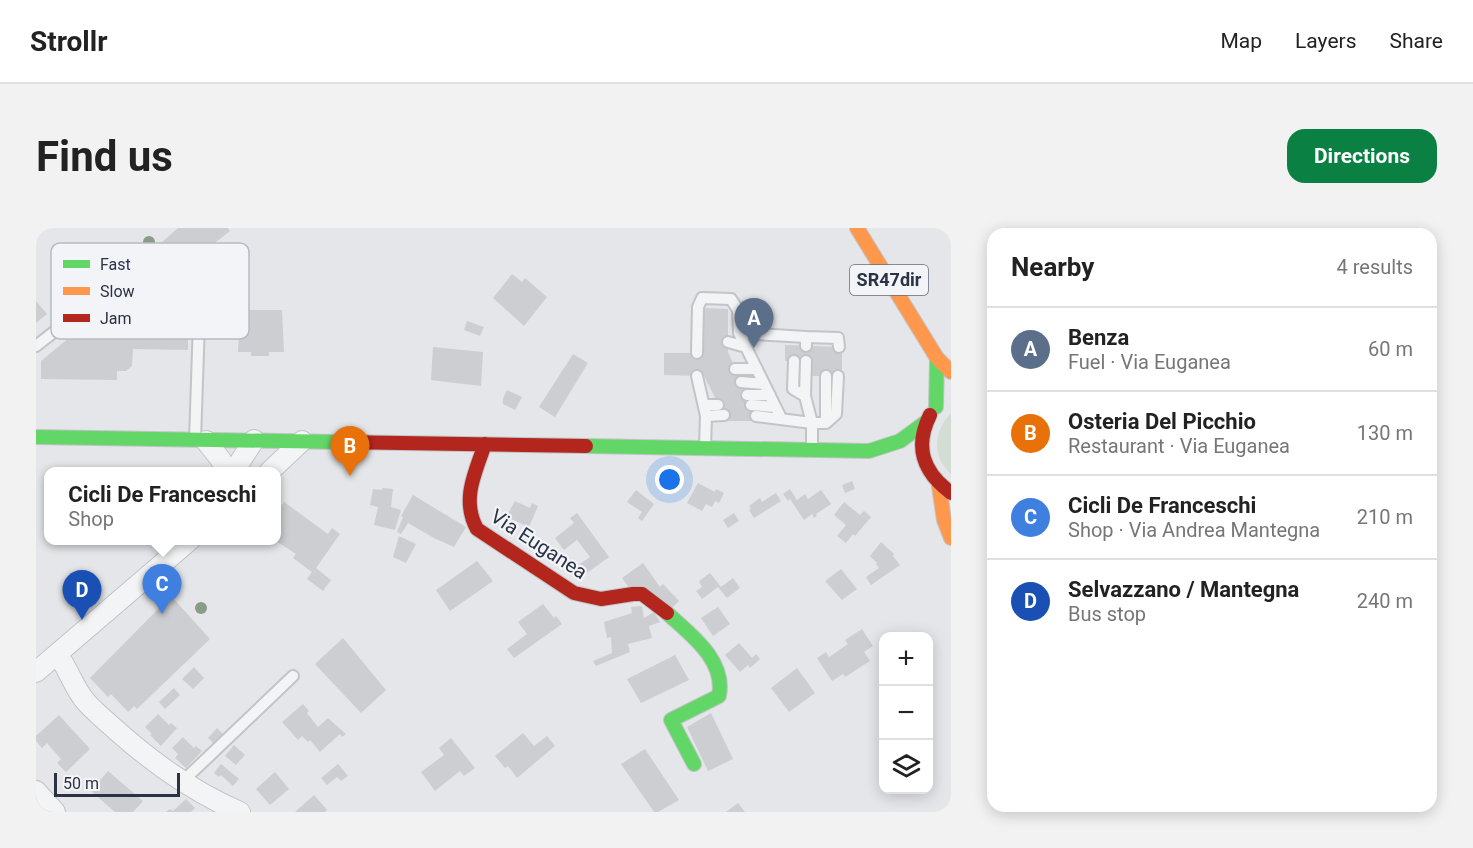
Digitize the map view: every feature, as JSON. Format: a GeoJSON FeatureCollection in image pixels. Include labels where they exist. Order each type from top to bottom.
{"type":"FeatureCollection","features":[{"type":"Feature","properties":{"kind":"main road","name":"SR47dir"},"geometry":{"type":"LineString","coordinates":[[857,228],[937,358],[951,372]]}},
{"type":"Feature","properties":{"kind":"main road"},"geometry":{"type":"LineString","coordinates":[[936,407],[937,358]]}},
{"type":"Feature","properties":{"kind":"main road"},"geometry":{"type":"LineString","coordinates":[[36,437],[869,451],[892,446],[906,439],[926,422],[936,407],[951,396]]}},
{"type":"Feature","properties":{"kind":"main road"},"geometry":{"type":"LineString","coordinates":[[926,422],[922,439],[922,456],[928,472]]}},
{"type":"Feature","properties":{"kind":"main road","name":"Via Euganea"},"geometry":{"type":"LineString","coordinates":[[485,444],[467,505],[471,520],[477,529],[574,593],[590,599],[605,599],[635,593],[651,597],[714,661],[720,675],[719,696],[671,720],[694,764]]}},
{"type":"Feature","properties":{"kind":"main road"},"geometry":{"type":"LineString","coordinates":[[869,451],[896,458]]}},
{"type":"Feature","properties":{"kind":"main road"},"geometry":{"type":"LineString","coordinates":[[914,464],[928,472],[945,489],[944,520],[951,538]]}},
{"type":"Feature","properties":{"kind":"street"},"geometry":{"type":"LineString","coordinates":[[237,467],[254,440]]}},
{"type":"Feature","properties":{"kind":"street"},"geometry":{"type":"LineString","coordinates":[[254,440],[262,459],[262,467]]}},
{"type":"Feature","properties":{"kind":"street"},"geometry":{"type":"LineString","coordinates":[[201,441],[221,460],[224,467]]}},
{"type":"Feature","properties":{"kind":"street"},"geometry":{"type":"LineString","coordinates":[[274,467],[302,441]]}},
{"type":"Feature","properties":{"kind":"street"},"geometry":{"type":"LineString","coordinates":[[36,672],[184,545]]}},
{"type":"Feature","properties":{"kind":"street"},"geometry":{"type":"LineString","coordinates":[[57,654],[66,665],[77,691],[86,703],[155,764],[212,800],[240,812]]}},
{"type":"Feature","properties":{"kind":"street"},"geometry":{"type":"LineString","coordinates":[[36,791],[54,812]]}},
{"type":"Feature","properties":{"kind":"lane"},"geometry":{"type":"LineString","coordinates":[[698,345],[698,307],[702,298],[731,299],[738,310],[735,326],[781,418]]}},
{"type":"Feature","properties":{"kind":"lane"},"geometry":{"type":"LineString","coordinates":[[735,326],[794,341],[831,344]]}},
{"type":"Feature","properties":{"kind":"lane"},"geometry":{"type":"LineString","coordinates":[[36,346],[51,334]]}},
{"type":"Feature","properties":{"kind":"lane"},"geometry":{"type":"LineString","coordinates":[[200,339],[201,441]]}},
{"type":"Feature","properties":{"kind":"lane"},"geometry":{"type":"LineString","coordinates":[[728,342],[746,347]]}},
{"type":"Feature","properties":{"kind":"lane"},"geometry":{"type":"LineString","coordinates":[[794,361],[793,388],[805,396]]}},
{"type":"Feature","properties":{"kind":"lane"},"geometry":{"type":"LineString","coordinates":[[806,361],[805,396],[812,423],[812,450]]}},
{"type":"Feature","properties":{"kind":"lane"},"geometry":{"type":"LineString","coordinates":[[735,369],[757,369]]}},
{"type":"Feature","properties":{"kind":"lane"},"geometry":{"type":"LineString","coordinates":[[826,376],[826,423]]}},
{"type":"Feature","properties":{"kind":"lane"},"geometry":{"type":"LineString","coordinates":[[756,416],[826,423],[836,414],[838,376]]}},
{"type":"Feature","properties":{"kind":"lane"},"geometry":{"type":"LineString","coordinates":[[701,381],[705,448]]}},
{"type":"Feature","properties":{"kind":"lane"},"geometry":{"type":"LineString","coordinates":[[741,382],[764,384]]}},
{"type":"Feature","properties":{"kind":"lane"},"geometry":{"type":"LineString","coordinates":[[704,406],[713,394]]}},
{"type":"Feature","properties":{"kind":"lane"},"geometry":{"type":"LineString","coordinates":[[770,395],[749,400],[775,407]]}},
{"type":"Feature","properties":{"kind":"lane"},"geometry":{"type":"LineString","coordinates":[[704,406],[721,410]]}},
{"type":"Feature","properties":{"kind":"lane"},"geometry":{"type":"LineString","coordinates":[[182,782],[293,676]]}},
{"type":"Feature","properties":{"kind":"shaded area"},"geometry":{"type":"Polygon","coordinates":[[[951,413],[951,474],[940,459],[937,444],[941,428],[951,413]]]}},
{"type":"Feature","properties":{"kind":"building"},"geometry":{"type":"Polygon","coordinates":[[[178,228],[228,228],[230,231],[215,243],[162,242],[178,228]]]}},
{"type":"Feature","properties":{"kind":"building"},"geometry":{"type":"Polygon","coordinates":[[[512,274],[522,282],[525,278],[547,297],[524,326],[493,298],[512,274]]]}},
{"type":"Feature","properties":{"kind":"building"},"geometry":{"type":"Polygon","coordinates":[[[749,300],[763,302],[764,326],[749,325],[749,300]]]}},
{"type":"Feature","properties":{"kind":"building"},"geometry":{"type":"Polygon","coordinates":[[[36,301],[47,314],[36,323],[36,301]]]}},
{"type":"Feature","properties":{"kind":"building"},"geometry":{"type":"Polygon","coordinates":[[[701,308],[728,309],[728,352],[759,421],[727,421],[704,376],[664,375],[664,353],[700,353],[701,308]]]}},
{"type":"Feature","properties":{"kind":"building"},"geometry":{"type":"Polygon","coordinates":[[[249,310],[282,310],[284,352],[269,352],[269,356],[251,356],[251,352],[238,352],[239,339],[249,339],[249,310]]]}},
{"type":"Feature","properties":{"kind":"building"},"geometry":{"type":"Polygon","coordinates":[[[467,321],[484,327],[480,336],[464,330],[467,321]]]}},
{"type":"Feature","properties":{"kind":"building"},"geometry":{"type":"Polygon","coordinates":[[[68,339],[188,339],[188,350],[133,349],[132,366],[126,371],[117,371],[117,380],[41,379],[41,361],[68,339]]]}},
{"type":"Feature","properties":{"kind":"building"},"geometry":{"type":"Polygon","coordinates":[[[785,345],[842,347],[842,376],[809,376],[809,361],[785,361],[785,345]]]}},
{"type":"Feature","properties":{"kind":"building"},"geometry":{"type":"Polygon","coordinates":[[[433,347],[483,352],[481,386],[431,380],[433,347]]]}},
{"type":"Feature","properties":{"kind":"building"},"geometry":{"type":"Polygon","coordinates":[[[573,354],[588,363],[555,417],[539,407],[573,354]]]}},
{"type":"Feature","properties":{"kind":"building"},"geometry":{"type":"Polygon","coordinates":[[[507,390],[522,397],[515,410],[503,404],[507,390]]]}},
{"type":"Feature","properties":{"kind":"building"},"geometry":{"type":"Polygon","coordinates":[[[852,481],[855,489],[845,493],[842,485],[852,481]]]}},
{"type":"Feature","properties":{"kind":"building"},"geometry":{"type":"Polygon","coordinates":[[[698,483],[715,492],[716,489],[724,493],[719,503],[715,501],[712,507],[706,504],[702,511],[687,503],[698,483]]]}},
{"type":"Feature","properties":{"kind":"building"},"geometry":{"type":"Polygon","coordinates":[[[382,488],[393,489],[391,507],[401,510],[395,530],[374,525],[378,507],[370,505],[373,489],[382,490],[382,488]]]}},
{"type":"Feature","properties":{"kind":"building"},"geometry":{"type":"Polygon","coordinates":[[[790,489],[797,500],[805,494],[808,499],[821,490],[831,504],[816,514],[814,518],[812,514],[804,520],[790,499],[788,501],[783,494],[790,489]]]}},
{"type":"Feature","properties":{"kind":"building"},"geometry":{"type":"Polygon","coordinates":[[[636,490],[654,504],[642,521],[638,518],[642,512],[627,502],[636,490]]]}},
{"type":"Feature","properties":{"kind":"building"},"geometry":{"type":"Polygon","coordinates":[[[776,493],[781,501],[754,518],[749,506],[760,498],[762,502],[776,493]]]}},
{"type":"Feature","properties":{"kind":"building"},"geometry":{"type":"Polygon","coordinates":[[[413,495],[466,527],[454,547],[408,523],[401,534],[397,532],[403,517],[401,516],[413,495]]]}},
{"type":"Feature","properties":{"kind":"building"},"geometry":{"type":"Polygon","coordinates":[[[515,501],[530,508],[532,503],[538,506],[529,527],[506,517],[515,501]]]}},
{"type":"Feature","properties":{"kind":"building"},"geometry":{"type":"Polygon","coordinates":[[[284,502],[328,534],[332,528],[340,534],[316,568],[331,580],[323,591],[307,579],[312,572],[293,558],[296,554],[281,544],[281,506],[284,502]]]}},
{"type":"Feature","properties":{"kind":"building"},"geometry":{"type":"Polygon","coordinates":[[[844,502],[860,515],[864,511],[871,517],[846,543],[837,536],[846,525],[834,515],[844,502]]]}},
{"type":"Feature","properties":{"kind":"building"},"geometry":{"type":"Polygon","coordinates":[[[577,513],[609,557],[584,575],[577,566],[590,557],[577,540],[564,550],[555,538],[574,523],[570,518],[577,513]]]}},
{"type":"Feature","properties":{"kind":"building"},"geometry":{"type":"Polygon","coordinates":[[[734,513],[739,521],[728,528],[723,520],[734,513]]]}},
{"type":"Feature","properties":{"kind":"building"},"geometry":{"type":"Polygon","coordinates":[[[524,532],[534,539],[528,546],[519,539],[524,532]]]}},
{"type":"Feature","properties":{"kind":"building"},"geometry":{"type":"Polygon","coordinates":[[[399,536],[416,544],[406,563],[393,557],[399,536]]]}},
{"type":"Feature","properties":{"kind":"building"},"geometry":{"type":"Polygon","coordinates":[[[881,542],[894,554],[893,556],[900,565],[871,585],[866,577],[879,568],[870,556],[881,542]]]}},
{"type":"Feature","properties":{"kind":"building"},"geometry":{"type":"Polygon","coordinates":[[[477,561],[493,581],[450,611],[436,590],[477,561]]]}},
{"type":"Feature","properties":{"kind":"building"},"geometry":{"type":"Polygon","coordinates":[[[643,563],[660,587],[663,584],[679,601],[673,607],[630,589],[622,578],[643,563]]]}},
{"type":"Feature","properties":{"kind":"building"},"geometry":{"type":"Polygon","coordinates":[[[841,569],[857,589],[842,600],[825,581],[841,569]]]}},
{"type":"Feature","properties":{"kind":"building"},"geometry":{"type":"Polygon","coordinates":[[[710,573],[721,587],[733,578],[740,588],[727,598],[718,587],[702,599],[696,591],[702,587],[699,581],[710,573]]]}},
{"type":"Feature","properties":{"kind":"building"},"geometry":{"type":"Polygon","coordinates":[[[171,596],[210,639],[137,709],[134,706],[128,712],[111,694],[108,697],[90,678],[171,596]]]}},
{"type":"Feature","properties":{"kind":"building"},"geometry":{"type":"Polygon","coordinates":[[[543,604],[562,624],[514,658],[507,649],[527,634],[518,622],[543,604]]]}},
{"type":"Feature","properties":{"kind":"building"},"geometry":{"type":"Polygon","coordinates":[[[642,606],[644,618],[654,612],[660,622],[649,626],[652,638],[628,644],[630,652],[596,666],[593,661],[612,653],[611,637],[607,638],[604,622],[632,613],[631,607],[642,606]]]}},
{"type":"Feature","properties":{"kind":"building"},"geometry":{"type":"Polygon","coordinates":[[[718,607],[730,624],[713,636],[701,618],[718,607]]]}},
{"type":"Feature","properties":{"kind":"building"},"geometry":{"type":"Polygon","coordinates":[[[862,629],[873,646],[864,652],[870,661],[845,677],[843,674],[832,681],[817,658],[826,652],[829,657],[848,644],[845,640],[862,629]]]}},
{"type":"Feature","properties":{"kind":"building"},"geometry":{"type":"Polygon","coordinates":[[[343,638],[386,690],[361,713],[315,664],[343,638]]]}},
{"type":"Feature","properties":{"kind":"building"},"geometry":{"type":"Polygon","coordinates":[[[739,643],[752,658],[756,654],[760,659],[750,668],[748,665],[740,672],[725,655],[739,643]]]}},
{"type":"Feature","properties":{"kind":"building"},"geometry":{"type":"Polygon","coordinates":[[[675,655],[689,680],[641,703],[627,679],[675,655]]]}},
{"type":"Feature","properties":{"kind":"building"},"geometry":{"type":"Polygon","coordinates":[[[194,667],[204,678],[193,689],[182,679],[194,667]]]}},
{"type":"Feature","properties":{"kind":"building"},"geometry":{"type":"Polygon","coordinates":[[[797,668],[815,693],[789,712],[771,688],[797,668]]]}},
{"type":"Feature","properties":{"kind":"building"},"geometry":{"type":"Polygon","coordinates":[[[174,688],[180,695],[165,709],[159,702],[174,688]]]}},
{"type":"Feature","properties":{"kind":"building"},"geometry":{"type":"Polygon","coordinates":[[[303,704],[318,727],[328,718],[346,734],[342,737],[340,734],[320,752],[310,740],[308,742],[302,736],[298,740],[282,722],[303,704]]]}},
{"type":"Feature","properties":{"kind":"building"},"geometry":{"type":"Polygon","coordinates":[[[711,713],[733,759],[708,771],[687,727],[711,713]]]}},
{"type":"Feature","properties":{"kind":"building"},"geometry":{"type":"Polygon","coordinates":[[[158,714],[169,725],[171,723],[177,728],[161,746],[145,727],[158,714]]]}},
{"type":"Feature","properties":{"kind":"building"},"geometry":{"type":"Polygon","coordinates":[[[59,715],[90,749],[66,772],[57,763],[61,759],[47,743],[42,748],[36,741],[36,736],[59,715]]]}},
{"type":"Feature","properties":{"kind":"building"},"geometry":{"type":"Polygon","coordinates":[[[217,728],[227,738],[217,747],[208,738],[217,728]]]}},
{"type":"Feature","properties":{"kind":"building"},"geometry":{"type":"Polygon","coordinates":[[[523,733],[534,746],[547,736],[555,746],[517,778],[508,766],[505,768],[495,756],[523,733]]]}},
{"type":"Feature","properties":{"kind":"building"},"geometry":{"type":"Polygon","coordinates":[[[183,737],[194,748],[196,746],[202,751],[186,768],[175,758],[178,754],[172,748],[183,737]]]}},
{"type":"Feature","properties":{"kind":"building"},"geometry":{"type":"Polygon","coordinates":[[[451,738],[475,768],[464,776],[460,771],[435,791],[421,772],[444,755],[439,748],[451,738]]]}},
{"type":"Feature","properties":{"kind":"building"},"geometry":{"type":"Polygon","coordinates":[[[234,745],[245,755],[236,765],[225,756],[234,745]]]}},
{"type":"Feature","properties":{"kind":"building"},"geometry":{"type":"Polygon","coordinates":[[[645,749],[679,800],[658,812],[654,812],[621,764],[645,749]]]}},
{"type":"Feature","properties":{"kind":"building"},"geometry":{"type":"Polygon","coordinates":[[[221,764],[239,779],[233,786],[221,775],[219,777],[214,773],[221,764]]]}},
{"type":"Feature","properties":{"kind":"building"},"geometry":{"type":"Polygon","coordinates":[[[338,764],[348,776],[341,781],[337,777],[327,785],[321,778],[338,764]]]}},
{"type":"Feature","properties":{"kind":"building"},"geometry":{"type":"Polygon","coordinates":[[[108,771],[143,801],[133,812],[115,812],[91,791],[108,771]]]}},
{"type":"Feature","properties":{"kind":"building"},"geometry":{"type":"Polygon","coordinates":[[[275,772],[289,789],[270,805],[256,789],[275,772]]]}},
{"type":"Feature","properties":{"kind":"building"},"geometry":{"type":"Polygon","coordinates":[[[314,795],[327,810],[325,812],[295,812],[314,795]]]}},
{"type":"Feature","properties":{"kind":"building"},"geometry":{"type":"Polygon","coordinates":[[[186,799],[195,808],[191,812],[166,812],[170,809],[173,811],[186,799]]]}},
{"type":"Feature","properties":{"kind":"building"},"geometry":{"type":"Polygon","coordinates":[[[738,803],[745,812],[726,812],[738,803]]]}},
{"type":"Feature","properties":{"kind":"traffic: fast"},"geometry":{"type":"LineString","coordinates":[[936,407],[937,358]]}},
{"type":"Feature","properties":{"kind":"traffic: fast"},"geometry":{"type":"LineString","coordinates":[[586,446],[869,451],[900,441],[926,422]]}},
{"type":"Feature","properties":{"kind":"traffic: fast"},"geometry":{"type":"LineString","coordinates":[[36,437],[339,442]]}},
{"type":"Feature","properties":{"kind":"traffic: fast"},"geometry":{"type":"LineString","coordinates":[[667,613],[705,649],[717,671],[720,683],[719,696],[671,720],[694,764]]}},
{"type":"Feature","properties":{"kind":"traffic: slow"},"geometry":{"type":"LineString","coordinates":[[857,228],[937,358],[951,372]]}},
{"type":"Feature","properties":{"kind":"traffic: slow"},"geometry":{"type":"LineString","coordinates":[[939,486],[944,520],[951,538]]}},
{"type":"Feature","properties":{"kind":"traffic: jam"},"geometry":{"type":"LineString","coordinates":[[930,415],[923,438],[924,458],[934,476],[951,493]]}},
{"type":"Feature","properties":{"kind":"traffic: jam"},"geometry":{"type":"LineString","coordinates":[[339,442],[586,446]]}},
{"type":"Feature","properties":{"kind":"traffic: jam"},"geometry":{"type":"LineString","coordinates":[[485,444],[471,486],[470,508],[477,529],[574,593],[601,599],[642,594],[667,613]]}},
{"type":"Feature","properties":{"kind":"place","name":"Benza"},"geometry":{"type":"Point","coordinates":[754,348]}},
{"type":"Feature","properties":{"kind":"place","name":"Osteria Del Picchio"},"geometry":{"type":"Point","coordinates":[350,476]}},
{"type":"Feature","properties":{"kind":"place","name":"Cicli De Franceschi"},"geometry":{"type":"Point","coordinates":[162,614]}},
{"type":"Feature","properties":{"kind":"place","name":"Selvazzano / Mantegna"},"geometry":{"type":"Point","coordinates":[82,620]}}]}
